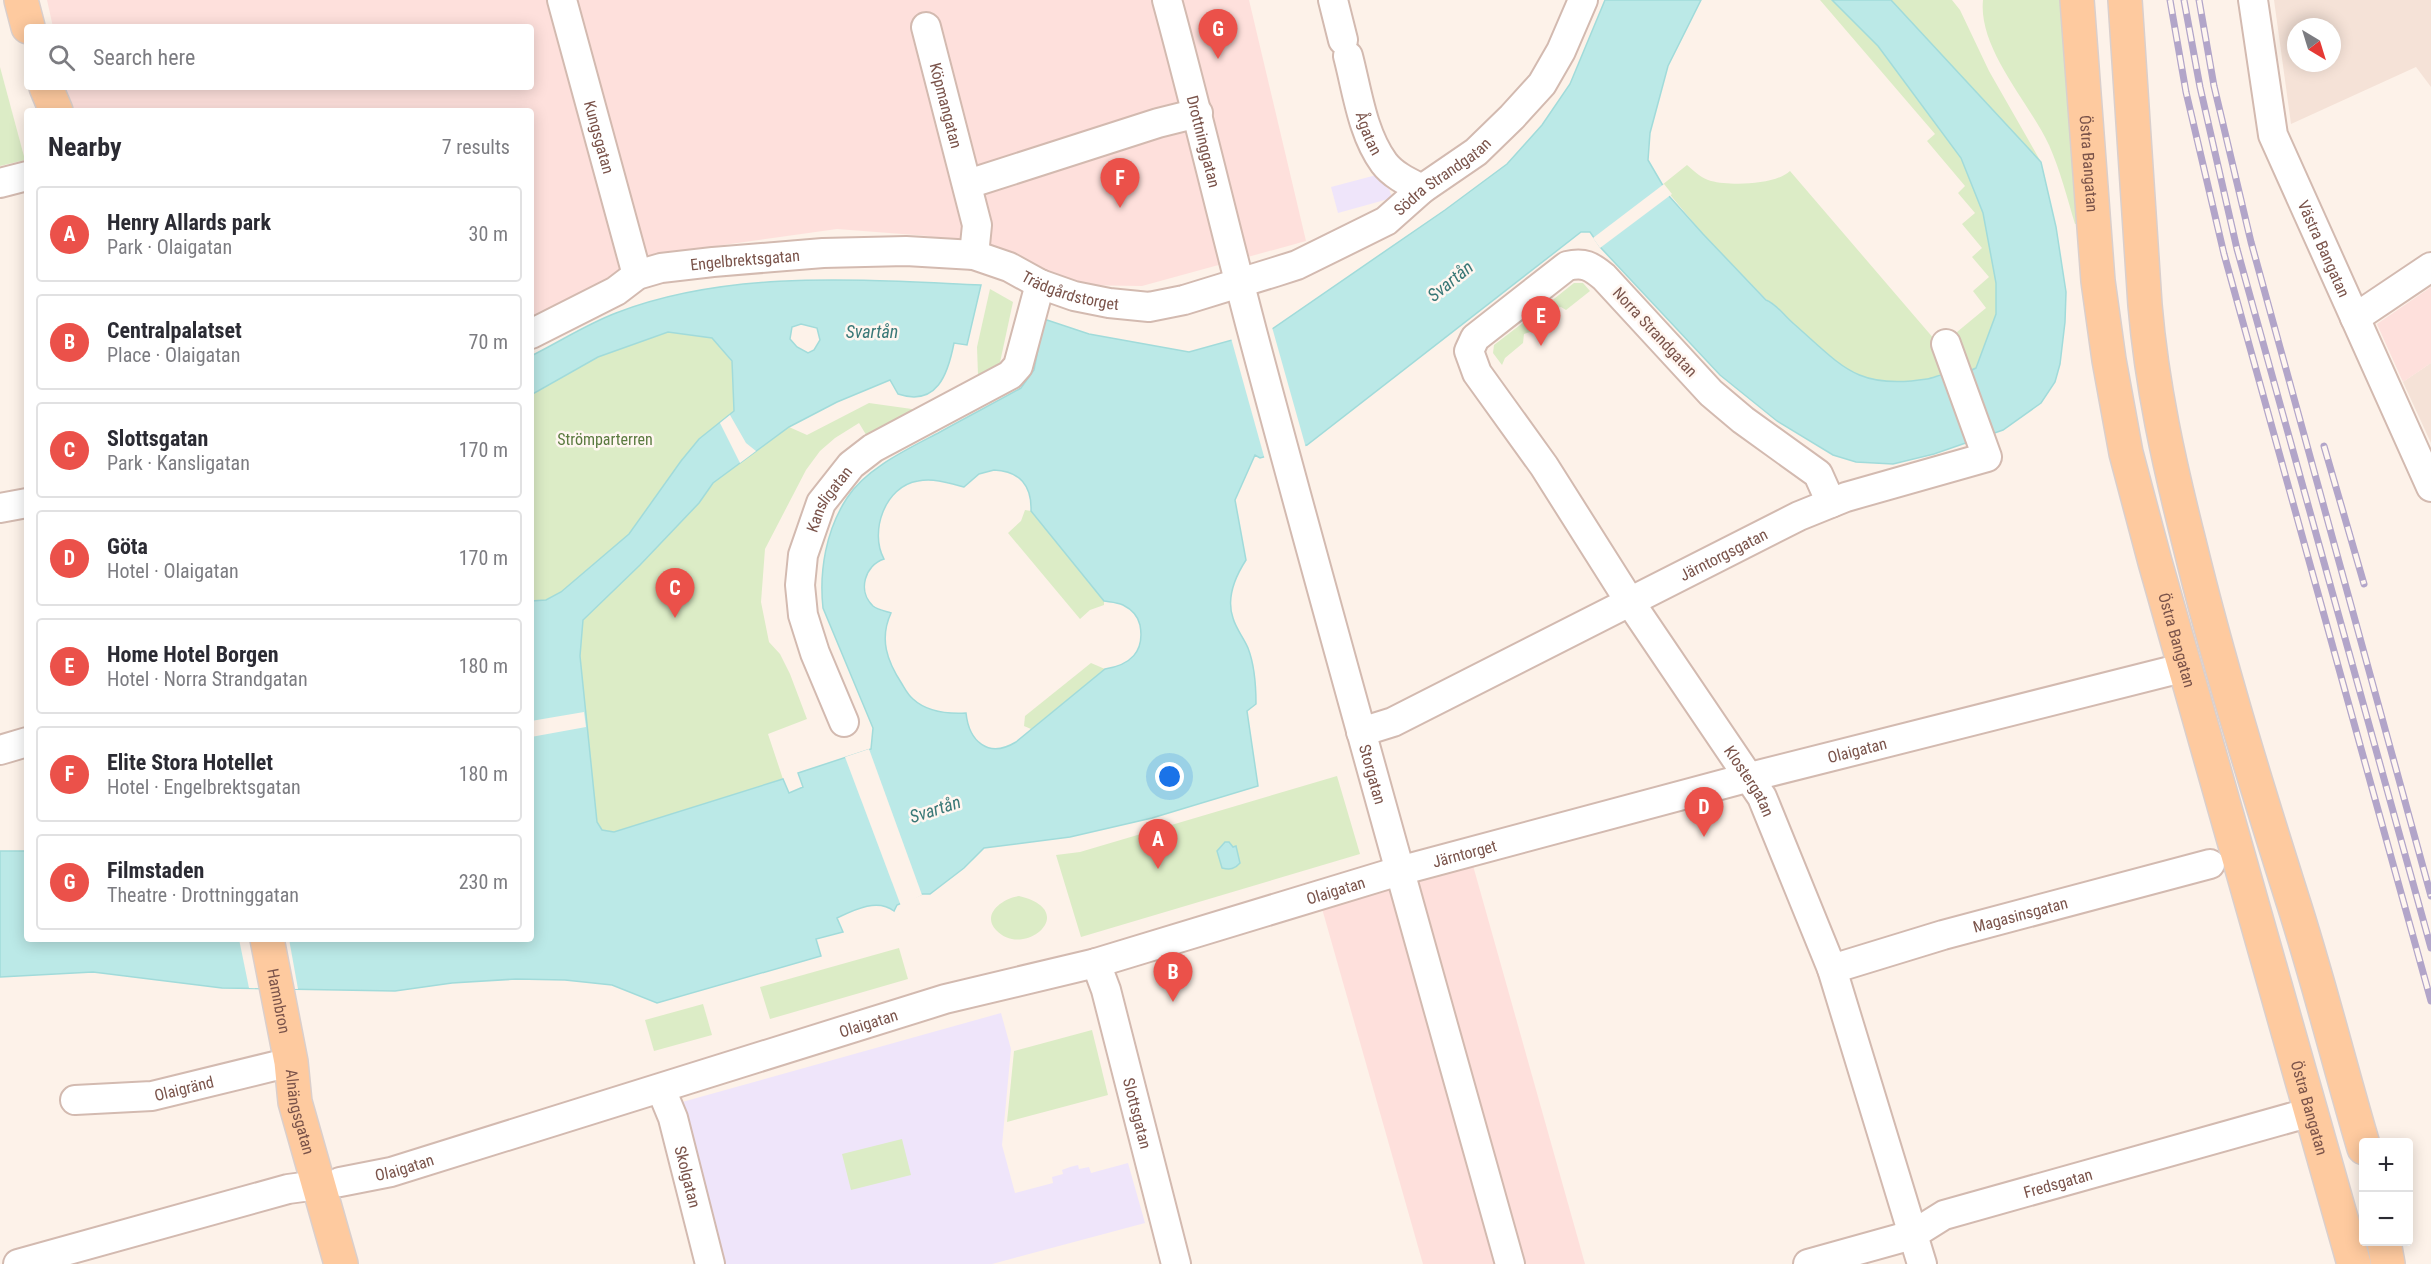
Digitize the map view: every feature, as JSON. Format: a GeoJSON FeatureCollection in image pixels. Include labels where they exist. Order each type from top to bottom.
{"type":"FeatureCollection","features":[{"type":"Feature","properties":{"kind":"main road"},"geometry":{"type":"LineString","coordinates":[[21,0],[27,24]]}},
{"type":"Feature","properties":{"kind":"main road","name":"Östra Bangatan"},"geometry":{"type":"LineString","coordinates":[[2077,0],[2098,282],[2109,360],[2129,464],[2354,1264]]}},
{"type":"Feature","properties":{"kind":"main road","name":"Östra Bangatan"},"geometry":{"type":"LineString","coordinates":[[2125,0],[2149,355],[2164,441],[2219,657],[2301,926],[2361,1138]]}},
{"type":"Feature","properties":{"kind":"main road"},"geometry":{"type":"LineString","coordinates":[[44,90],[47,108]]}},
{"type":"Feature","properties":{"kind":"main road"},"geometry":{"type":"LineString","coordinates":[[46,90],[54,108]]}},
{"type":"Feature","properties":{"kind":"main road"},"geometry":{"type":"LineString","coordinates":[[2186,666],[2219,657]]}},
{"type":"Feature","properties":{"kind":"main road","name":"Hamnbron"},"geometry":{"type":"LineString","coordinates":[[267,942],[291,1062]]}},
{"type":"Feature","properties":{"kind":"main road","name":"Alnängsgatan"},"geometry":{"type":"LineString","coordinates":[[291,1062],[313,1094],[341,1264]]}},
{"type":"Feature","properties":{"kind":"main road","name":"Alnängsgatan"},"geometry":{"type":"LineString","coordinates":[[329,1183],[359,1264]]}},
{"type":"Feature","properties":{"kind":"main road"},"geometry":{"type":"LineString","coordinates":[[2385,1246],[2388,1264]]}},
{"type":"Feature","properties":{"kind":"street","name":"Kungsgatan"},"geometry":{"type":"LineString","coordinates":[[562,0],[637,275]]}},
{"type":"Feature","properties":{"kind":"street","name":"Drottninggatan"},"geometry":{"type":"LineString","coordinates":[[1167,0],[1241,283]]}},
{"type":"Feature","properties":{"kind":"street","name":"Ågatan"},"geometry":{"type":"LineString","coordinates":[[1333,0],[1371,141],[1384,164],[1401,179],[1422,189]]}},
{"type":"Feature","properties":{"kind":"street","name":"Södra Strandgatan"},"geometry":{"type":"LineString","coordinates":[[1241,283],[1297,265],[1386,220],[1422,189],[1476,152],[1542,84],[1561,51],[1583,0]]}},
{"type":"Feature","properties":{"kind":"street","name":"Västra Bangatan"},"geometry":{"type":"LineString","coordinates":[[2253,0],[2274,135],[2431,488]]}},
{"type":"Feature","properties":{"kind":"street","name":"Köpmangatan"},"geometry":{"type":"LineString","coordinates":[[926,27],[968,184]]}},
{"type":"Feature","properties":{"kind":"street"},"geometry":{"type":"LineString","coordinates":[[974,255],[977,225],[968,184],[1158,123],[1198,113]]}},
{"type":"Feature","properties":{"kind":"street"},"geometry":{"type":"LineString","coordinates":[[0,183],[24,177]]}},
{"type":"Feature","properties":{"kind":"street","name":"Engelbrektsgatan"},"geometry":{"type":"LineString","coordinates":[[534,332],[616,291],[637,275],[661,268],[823,253],[906,251],[974,255]]}},
{"type":"Feature","properties":{"kind":"street","name":"Trädgårdstorget"},"geometry":{"type":"LineString","coordinates":[[974,255],[1009,267],[1040,284],[1074,296],[1101,302],[1149,306],[1184,300],[1241,283]]}},
{"type":"Feature","properties":{"kind":"street","name":"Norra Strandgatan"},"geometry":{"type":"LineString","coordinates":[[1469,351],[1474,338],[1567,266],[1581,263],[1592,267],[1604,277],[1711,393],[1743,420],[1818,474],[1831,502]]}},
{"type":"Feature","properties":{"kind":"street"},"geometry":{"type":"LineString","coordinates":[[2355,318],[2431,267]]}},
{"type":"Feature","properties":{"kind":"street","name":"Storgatan"},"geometry":{"type":"LineString","coordinates":[[1241,283],[1252,332],[1360,732],[1510,1264]]}},
{"type":"Feature","properties":{"kind":"street","name":"Kansligatan"},"geometry":{"type":"LineString","coordinates":[[843,722],[815,653],[803,615],[800,585],[803,555],[821,503],[851,465],[873,448],[1010,375],[1018,366],[1040,284]]}},
{"type":"Feature","properties":{"kind":"street","name":"Klostergatan"},"geometry":{"type":"LineString","coordinates":[[1469,351],[1477,373],[1544,465],[1630,602],[1762,797],[1832,969],[1922,1264]]}},
{"type":"Feature","properties":{"kind":"street","name":"Järntorgsgatan"},"geometry":{"type":"LineString","coordinates":[[1360,732],[1393,722],[1799,516],[1831,502],[1987,457],[1951,357]]}},
{"type":"Feature","properties":{"kind":"street"},"geometry":{"type":"LineString","coordinates":[[0,508],[24,504]]}},
{"type":"Feature","properties":{"kind":"street"},"geometry":{"type":"LineString","coordinates":[[0,520],[24,520]]}},
{"type":"Feature","properties":{"kind":"street","name":"Olaigatan"},"geometry":{"type":"LineString","coordinates":[[1528,837],[1750,777],[2186,666]]}},
{"type":"Feature","properties":{"kind":"street","name":"Järntorget"},"geometry":{"type":"LineString","coordinates":[[1400,871],[1528,837]]}},
{"type":"Feature","properties":{"kind":"street","name":"Magasinsgatan"},"geometry":{"type":"LineString","coordinates":[[1832,969],[1942,935],[2210,864]]}},
{"type":"Feature","properties":{"kind":"street","name":"Olaigatan"},"geometry":{"type":"LineString","coordinates":[[18,1264],[288,1189],[391,1172],[945,999],[1096,963],[1400,871]]}},
{"type":"Feature","properties":{"kind":"street","name":"Slottsgatan"},"geometry":{"type":"LineString","coordinates":[[1096,963],[1106,990],[1176,1264]]}},
{"type":"Feature","properties":{"kind":"street","name":"Olaigränd"},"geometry":{"type":"LineString","coordinates":[[75,1100],[152,1096],[291,1062]]}},
{"type":"Feature","properties":{"kind":"street","name":"Skolgatan"},"geometry":{"type":"LineString","coordinates":[[661,1089],[673,1118],[711,1264]]}},
{"type":"Feature","properties":{"kind":"street","name":"Fredsgatan"},"geometry":{"type":"LineString","coordinates":[[1808,1264],[1912,1235],[1944,1215],[2311,1112]]}},
{"type":"Feature","properties":{"kind":"shaded area"},"geometry":{"type":"Polygon","coordinates":[[[47,0],[1249,0],[1306,241],[1142,286],[1072,285],[928,236],[837,229],[660,254],[534,320],[534,108],[73,108],[67,90],[534,90],[534,24],[52,24],[47,0]]]}},
{"type":"Feature","properties":{"kind":"shaded area"},"geometry":{"type":"Polygon","coordinates":[[[2274,0],[2431,0],[2431,87],[2416,67],[2291,124],[2274,0]]]}},
{"type":"Feature","properties":{"kind":"shaded area"},"geometry":{"type":"Polygon","coordinates":[[[1384,173],[1392,198],[1338,213],[1331,187],[1384,173]]]}},
{"type":"Feature","properties":{"kind":"shaded area"},"geometry":{"type":"Polygon","coordinates":[[[2431,287],[2431,363],[2403,382],[2377,324],[2431,287]]]}},
{"type":"Feature","properties":{"kind":"shaded area"},"geometry":{"type":"Polygon","coordinates":[[[2431,363],[2431,443],[2403,382],[2431,363]]]}},
{"type":"Feature","properties":{"kind":"shaded area"},"geometry":{"type":"Polygon","coordinates":[[[1472,862],[1585,1264],[1423,1264],[1321,905],[1472,862]]]}},
{"type":"Feature","properties":{"kind":"shaded area"},"geometry":{"type":"Polygon","coordinates":[[[1001,1013],[1011,1049],[1002,1145],[1015,1193],[1053,1183],[1052,1177],[1063,1174],[1062,1170],[1070,1167],[1078,1165],[1079,1169],[1089,1167],[1091,1173],[1128,1163],[1145,1223],[992,1264],[720,1264],[675,1104],[1001,1013]]]}},
{"type":"Feature","properties":{"kind":"green space"},"geometry":{"type":"Polygon","coordinates":[[[1820,0],[1832,0],[1878,46],[1961,158],[1983,213],[1996,283],[1996,314],[1976,368],[1972,370],[1903,382],[1867,378],[1853,372],[1839,363],[1767,300],[1703,234],[1662,185],[1687,165],[1707,180],[1730,184],[1764,182],[1783,176],[1790,171],[1935,340],[1957,332],[1986,308],[1973,291],[1989,277],[1972,257],[1982,248],[1962,224],[1975,213],[1958,193],[1965,186],[1927,141],[1935,134],[1820,0]]]}},
{"type":"Feature","properties":{"kind":"green space"},"geometry":{"type":"Polygon","coordinates":[[[1891,0],[1952,0],[1960,10],[1989,71],[2041,162],[1891,0]]]}},
{"type":"Feature","properties":{"kind":"green space"},"geometry":{"type":"Polygon","coordinates":[[[1983,0],[2067,0],[2084,223],[2075,224],[2049,145],[1996,56],[1988,37],[1983,0]]]}},
{"type":"Feature","properties":{"kind":"green space"},"geometry":{"type":"Polygon","coordinates":[[[0,67],[24,160],[0,166],[0,67]]]}},
{"type":"Feature","properties":{"kind":"green space"},"geometry":{"type":"Polygon","coordinates":[[[1574,283],[1583,283],[1590,291],[1566,310],[1561,307],[1557,308],[1553,316],[1545,306],[1574,283]]]}},
{"type":"Feature","properties":{"kind":"green space"},"geometry":{"type":"Polygon","coordinates":[[[990,289],[1013,302],[999,367],[978,375],[977,347],[990,289]]]}},
{"type":"Feature","properties":{"kind":"green space"},"geometry":{"type":"Polygon","coordinates":[[[1524,322],[1533,331],[1524,334],[1523,343],[1505,358],[1502,365],[1493,353],[1494,345],[1524,322]]]}},
{"type":"Feature","properties":{"kind":"green space","name":"Strömparterren"},"geometry":{"type":"Polygon","coordinates":[[[668,332],[712,338],[732,362],[734,412],[699,439],[629,534],[561,592],[546,600],[534,601],[534,393],[598,357],[668,332]]]}},
{"type":"Feature","properties":{"kind":"green space"},"geometry":{"type":"Polygon","coordinates":[[[869,403],[919,410],[868,438],[859,423],[835,438],[820,451],[806,470],[765,549],[761,602],[769,642],[780,654],[790,674],[807,719],[768,734],[783,779],[614,832],[602,830],[597,823],[580,656],[583,620],[699,503],[713,483],[789,427],[807,435],[869,403]]]}},
{"type":"Feature","properties":{"kind":"green space"},"geometry":{"type":"Polygon","coordinates":[[[1025,510],[1031,511],[1104,601],[1104,605],[1090,610],[1080,619],[1008,533],[1021,521],[1025,510]]]}},
{"type":"Feature","properties":{"kind":"green space"},"geometry":{"type":"Polygon","coordinates":[[[1091,663],[1105,669],[1031,729],[1024,726],[1025,716],[1091,663]]]}},
{"type":"Feature","properties":{"kind":"green space"},"geometry":{"type":"Polygon","coordinates":[[[1337,776],[1360,854],[1081,937],[1056,855],[1080,852],[1337,776]]]}},
{"type":"Feature","properties":{"kind":"green space"},"geometry":{"type":"Polygon","coordinates":[[[1019,896],[1037,903],[1046,912],[1047,921],[1041,930],[1032,936],[1020,939],[1007,938],[992,924],[992,913],[1001,903],[1019,896]]]}},
{"type":"Feature","properties":{"kind":"green space"},"geometry":{"type":"Polygon","coordinates":[[[899,948],[908,979],[770,1019],[760,987],[899,948]]]}},
{"type":"Feature","properties":{"kind":"green space"},"geometry":{"type":"Polygon","coordinates":[[[703,1004],[712,1035],[654,1051],[645,1020],[703,1004]]]}},
{"type":"Feature","properties":{"kind":"green space"},"geometry":{"type":"Polygon","coordinates":[[[1092,1030],[1108,1095],[1007,1122],[1014,1051],[1092,1030]]]}},
{"type":"Feature","properties":{"kind":"green space"},"geometry":{"type":"Polygon","coordinates":[[[902,1139],[911,1175],[851,1190],[842,1154],[902,1139]]]}},
{"type":"Feature","properties":{"kind":"water","name":"Svartån"},"geometry":{"type":"Polygon","coordinates":[[[1605,0],[1701,0],[1668,66],[1650,133],[1648,160],[1669,196],[1766,300],[1839,363],[1853,372],[1867,378],[1903,382],[1968,371],[1976,368],[1996,314],[1996,283],[1983,213],[1961,158],[1878,46],[1832,0],[1891,0],[2041,162],[2056,227],[2066,292],[2060,364],[2055,382],[2041,403],[2003,430],[1934,454],[1893,464],[1856,462],[1833,455],[1777,421],[1720,375],[1601,248],[1590,232],[1581,232],[1307,445],[1260,458],[1255,455],[1235,500],[1246,560],[1235,581],[1231,595],[1231,610],[1234,622],[1248,648],[1254,669],[1256,704],[1247,711],[1258,786],[1152,818],[1070,837],[984,848],[964,868],[930,894],[922,894],[897,905],[894,911],[880,905],[873,905],[837,918],[843,932],[816,939],[821,956],[657,1003],[612,985],[565,980],[516,979],[452,983],[395,991],[222,988],[93,972],[0,977],[0,851],[24,851],[24,942],[534,942],[534,601],[546,600],[561,592],[629,534],[699,439],[734,411],[732,361],[712,338],[668,332],[598,357],[534,393],[534,354],[605,317],[659,299],[704,289],[750,283],[843,280],[981,285],[967,345],[954,343],[944,376],[931,392],[911,397],[898,394],[890,380],[837,402],[789,427],[713,483],[699,503],[583,620],[580,656],[597,822],[602,830],[614,832],[783,779],[789,793],[803,787],[798,773],[871,749],[873,728],[823,608],[823,565],[834,523],[855,487],[877,468],[902,452],[1021,388],[1034,370],[1044,319],[1089,334],[1189,352],[1272,329],[1445,210],[1507,164],[1542,125],[1570,84],[1605,0]],[[801,324],[792,327],[790,339],[797,347],[808,353],[814,350],[820,340],[817,328],[801,324]],[[994,470],[979,474],[964,487],[941,481],[924,480],[906,485],[897,491],[883,512],[879,524],[878,536],[884,559],[872,567],[864,586],[868,600],[873,606],[891,613],[887,623],[886,650],[892,667],[910,696],[931,709],[966,713],[971,732],[976,739],[989,748],[997,749],[1016,742],[1105,669],[1122,664],[1134,656],[1138,650],[1141,634],[1139,622],[1134,613],[1121,604],[1104,601],[1031,511],[1029,494],[1023,481],[1003,471],[994,470]]]}},
{"type":"Feature","properties":{"kind":"water"},"geometry":{"type":"Polygon","coordinates":[[[1225,842],[1229,842],[1233,847],[1236,846],[1240,863],[1236,867],[1222,868],[1217,851],[1225,842]]]}},
{"type":"Feature","properties":{"kind":"pier"},"geometry":{"type":"Polygon","coordinates":[[[1664,184],[1672,194],[1600,248],[1593,238],[1664,184]]]}},
{"type":"Feature","properties":{"kind":"pier"},"geometry":{"type":"Polygon","coordinates":[[[1272,327],[1306,448],[1265,460],[1231,338],[1272,327]]]}},
{"type":"Feature","properties":{"kind":"pier"},"geometry":{"type":"Polygon","coordinates":[[[730,415],[746,443],[756,451],[740,463],[720,423],[730,415]]]}},
{"type":"Feature","properties":{"kind":"pier"},"geometry":{"type":"Polygon","coordinates":[[[584,712],[586,727],[534,736],[534,720],[584,712]]]}},
{"type":"Feature","properties":{"kind":"pier"},"geometry":{"type":"Polygon","coordinates":[[[869,749],[922,895],[901,906],[845,757],[869,749]]]}},
{"type":"Feature","properties":{"kind":"pier"},"geometry":{"type":"Polygon","coordinates":[[[240,942],[290,942],[298,989],[249,988],[240,942]]]}},
{"type":"Feature","properties":{"kind":"railway"},"geometry":{"type":"LineString","coordinates":[[2170,0],[2186,92],[2224,254],[2431,1001]]}},
{"type":"Feature","properties":{"kind":"railway"},"geometry":{"type":"LineString","coordinates":[[2184,0],[2200,87],[2237,249],[2431,948]]}},
{"type":"Feature","properties":{"kind":"railway"},"geometry":{"type":"LineString","coordinates":[[2199,0],[2214,86],[2251,242],[2431,896]]}},
{"type":"Feature","properties":{"kind":"railway"},"geometry":{"type":"LineString","coordinates":[[2324,446],[2364,584]]}},
{"type":"Feature","properties":{"kind":"place","name":"Filmstaden"},"geometry":{"type":"Point","coordinates":[1218,59]}},
{"type":"Feature","properties":{"kind":"place","name":"Elite Stora Hotellet"},"geometry":{"type":"Point","coordinates":[1120,208]}},
{"type":"Feature","properties":{"kind":"place","name":"Home Hotel Borgen"},"geometry":{"type":"Point","coordinates":[1541,346]}},
{"type":"Feature","properties":{"kind":"place","name":"Slottsgatan"},"geometry":{"type":"Point","coordinates":[675,618]}},
{"type":"Feature","properties":{"kind":"place","name":"Göta"},"geometry":{"type":"Point","coordinates":[1704,837]}},
{"type":"Feature","properties":{"kind":"place","name":"Henry Allards park"},"geometry":{"type":"Point","coordinates":[1158,869]}},
{"type":"Feature","properties":{"kind":"place","name":"Centralpalatset"},"geometry":{"type":"Point","coordinates":[1173,1002]}}]}
